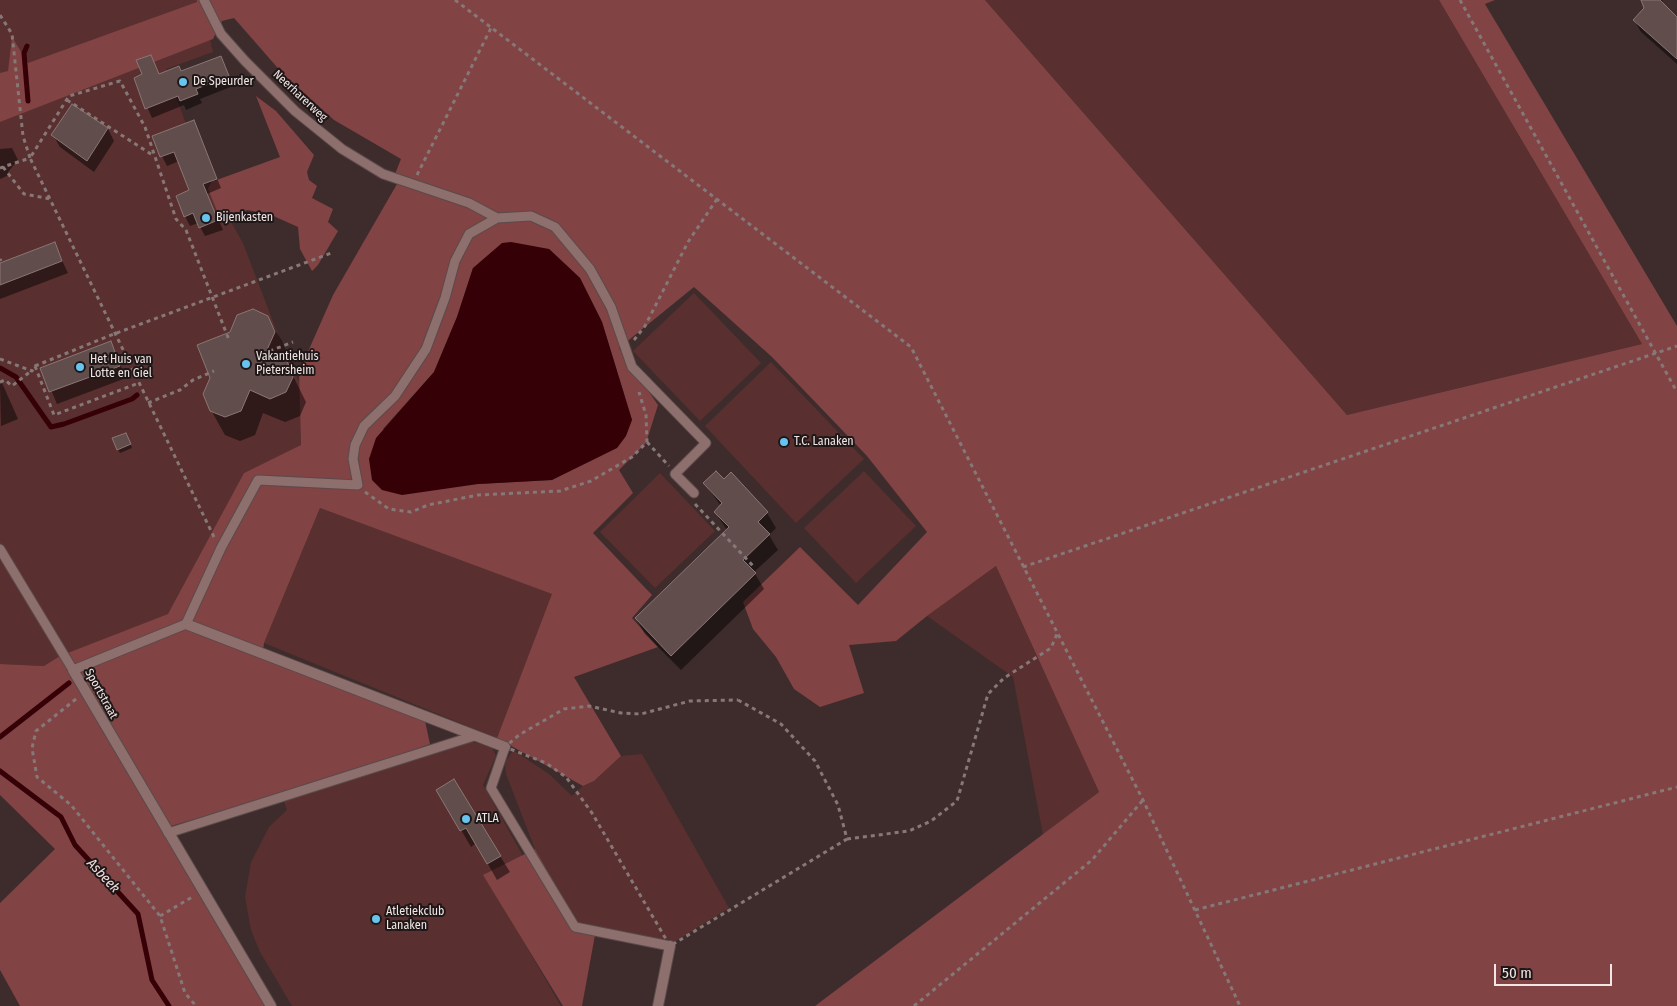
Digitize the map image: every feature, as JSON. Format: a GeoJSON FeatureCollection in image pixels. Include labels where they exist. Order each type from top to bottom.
{"type":"FeatureCollection","features":[{"type":"Feature","properties":{"kind":"street"},"geometry":{"type":"LineString","coordinates":[[186,624],[504,747]]}},
{"type":"Feature","properties":{"kind":"street","name":"Sportstraat"},"geometry":{"type":"LineString","coordinates":[[73,670],[84,693],[271,1006]]}},
{"type":"Feature","properties":{"kind":"street"},"geometry":{"type":"LineString","coordinates":[[658,1006],[670,946]]}},
{"type":"Feature","properties":{"kind":"lane","name":"Neerharerweg"},"geometry":{"type":"LineString","coordinates":[[204,0],[221,34],[295,111],[349,154],[384,174],[469,203],[497,218]]}},
{"type":"Feature","properties":{"kind":"lane"},"geometry":{"type":"LineString","coordinates":[[186,624],[221,548],[258,480],[358,484],[353,460],[355,445],[364,426],[395,396],[426,349],[445,298],[455,261],[469,234],[497,218],[532,216],[555,228],[590,270],[612,307],[632,367],[706,444],[675,474],[694,493]]}},
{"type":"Feature","properties":{"kind":"lane"},"geometry":{"type":"LineString","coordinates":[[0,550],[73,670]]}},
{"type":"Feature","properties":{"kind":"lane","name":"Sportstraat"},"geometry":{"type":"LineString","coordinates":[[73,670],[186,624]]}},
{"type":"Feature","properties":{"kind":"lane"},"geometry":{"type":"LineString","coordinates":[[168,833],[474,736]]}},
{"type":"Feature","properties":{"kind":"lane"},"geometry":{"type":"LineString","coordinates":[[504,747],[490,788],[575,927],[670,946]]}},
{"type":"Feature","properties":{"kind":"path"},"geometry":{"type":"LineString","coordinates":[[455,0],[492,26],[911,347],[1143,800],[1240,1006]]}},
{"type":"Feature","properties":{"kind":"path"},"geometry":{"type":"LineString","coordinates":[[1460,0],[1677,392]]}},
{"type":"Feature","properties":{"kind":"path"},"geometry":{"type":"LineString","coordinates":[[0,15],[12,34],[23,136],[30,158],[114,334],[221,548]]}},
{"type":"Feature","properties":{"kind":"path"},"geometry":{"type":"LineString","coordinates":[[408,183],[492,26]]}},
{"type":"Feature","properties":{"kind":"path"},"geometry":{"type":"LineString","coordinates":[[51,199],[24,194],[2,168],[30,158],[69,96],[120,81],[145,127],[176,219],[186,230],[229,340]]}},
{"type":"Feature","properties":{"kind":"path"},"geometry":{"type":"LineString","coordinates":[[67,100],[155,157]]}},
{"type":"Feature","properties":{"kind":"path"},"geometry":{"type":"LineString","coordinates":[[625,350],[645,326],[688,242],[717,199]]}},
{"type":"Feature","properties":{"kind":"path"},"geometry":{"type":"LineString","coordinates":[[0,382],[4,380],[12,386],[32,371],[35,366],[114,334],[213,299],[334,252]]}},
{"type":"Feature","properties":{"kind":"path"},"geometry":{"type":"LineString","coordinates":[[262,354],[293,342]]}},
{"type":"Feature","properties":{"kind":"path"},"geometry":{"type":"LineString","coordinates":[[1024,567],[1655,351],[1677,346]]}},
{"type":"Feature","properties":{"kind":"path"},"geometry":{"type":"LineString","coordinates":[[0,359],[32,371]]}},
{"type":"Feature","properties":{"kind":"path"},"geometry":{"type":"LineString","coordinates":[[35,366],[54,415],[140,383]]}},
{"type":"Feature","properties":{"kind":"path"},"geometry":{"type":"LineString","coordinates":[[632,367],[646,415],[647,442],[675,474]]}},
{"type":"Feature","properties":{"kind":"path"},"geometry":{"type":"LineString","coordinates":[[148,403],[180,390],[193,380],[214,371]]}},
{"type":"Feature","properties":{"kind":"path"},"geometry":{"type":"LineString","coordinates":[[358,484],[372,500],[389,509],[411,512],[428,505],[478,495],[560,491],[591,481],[632,457],[647,442]]}},
{"type":"Feature","properties":{"kind":"path"},"geometry":{"type":"LineString","coordinates":[[694,493],[689,498],[754,568]]}},
{"type":"Feature","properties":{"kind":"path"},"geometry":{"type":"LineString","coordinates":[[504,747],[546,763],[566,777],[592,813],[670,946],[848,839],[909,830],[931,821],[957,800],[988,694],[1004,678],[1051,648],[1057,633]]}},
{"type":"Feature","properties":{"kind":"path"},"geometry":{"type":"LineString","coordinates":[[84,693],[36,731],[32,748],[37,777],[71,805],[160,916],[185,993],[196,1006]]}},
{"type":"Feature","properties":{"kind":"path"},"geometry":{"type":"LineString","coordinates":[[504,747],[519,735],[564,709],[589,706],[641,714],[690,700],[738,700],[781,724],[815,761],[838,805],[848,839]]}},
{"type":"Feature","properties":{"kind":"path"},"geometry":{"type":"LineString","coordinates":[[1195,910],[1677,787]]}},
{"type":"Feature","properties":{"kind":"path"},"geometry":{"type":"LineString","coordinates":[[914,1006],[1092,860],[1143,800]]}},
{"type":"Feature","properties":{"kind":"path"},"geometry":{"type":"LineString","coordinates":[[160,916],[203,891]]}},
{"type":"Feature","properties":{"kind":"shaded area"},"geometry":{"type":"Polygon","coordinates":[[[0,0],[201,0],[213,52],[166,69],[205,176],[243,243],[279,337],[300,384],[301,446],[244,473],[178,617],[44,666],[0,664],[0,0]]]}},
{"type":"Feature","properties":{"kind":"shaded area"},"geometry":{"type":"Polygon","coordinates":[[[197,0],[985,0],[1347,415],[1642,344],[1439,0],[1495,0],[1485,4],[1677,326],[1677,1006],[815,1006],[1099,792],[996,566],[896,641],[849,645],[864,693],[820,707],[794,689],[776,657],[753,629],[743,602],[800,547],[858,605],[927,532],[867,456],[772,357],[694,287],[619,348],[658,405],[646,443],[619,470],[633,493],[593,533],[652,595],[632,618],[658,647],[574,677],[621,756],[594,781],[583,786],[497,738],[552,594],[320,508],[264,643],[262,659],[425,721],[430,744],[334,778],[161,829],[265,1006],[20,1006],[0,970],[0,903],[55,849],[0,795],[0,664],[44,666],[60,656],[168,614],[244,473],[301,445],[299,372],[333,295],[397,184],[395,174],[401,159],[334,120],[283,74],[234,18],[222,21],[213,39],[0,122],[0,73],[8,71],[12,37],[28,63],[197,2],[197,0]],[[549,249],[473,268],[457,317],[434,372],[383,429],[478,484],[552,480],[632,420],[602,322],[580,278],[549,249]]]}},
{"type":"Feature","properties":{"kind":"shaded area"},"geometry":{"type":"Polygon","coordinates":[[[985,0],[1439,0],[1642,344],[1347,415],[985,0]]]}},
{"type":"Feature","properties":{"kind":"shaded area"},"geometry":{"type":"Polygon","coordinates":[[[256,96],[276,111],[314,155],[307,172],[309,180],[317,186],[312,198],[333,209],[328,222],[338,231],[318,265],[312,271],[300,249],[298,227],[269,214],[247,210],[221,221],[208,189],[211,182],[280,157],[256,96]]]}},
{"type":"Feature","properties":{"kind":"shaded area"},"geometry":{"type":"Polygon","coordinates":[[[511,242],[549,249],[580,278],[602,322],[632,420],[626,436],[617,448],[552,480],[478,484],[402,495],[382,490],[372,480],[369,459],[376,438],[434,372],[457,317],[473,268],[502,243],[511,242]]]}},
{"type":"Feature","properties":{"kind":"shaded area"},"geometry":{"type":"Polygon","coordinates":[[[694,293],[761,363],[700,421],[633,351],[694,293]]]}},
{"type":"Feature","properties":{"kind":"shaded area","name":"T.C. Lanaken"},"geometry":{"type":"Polygon","coordinates":[[[771,362],[864,459],[796,523],[705,426],[771,362]]]}},
{"type":"Feature","properties":{"kind":"shaded area"},"geometry":{"type":"Polygon","coordinates":[[[864,471],[916,526],[856,583],[804,528],[864,471]]]}},
{"type":"Feature","properties":{"kind":"shaded area"},"geometry":{"type":"Polygon","coordinates":[[[660,473],[715,531],[655,588],[600,532],[660,473]]]}},
{"type":"Feature","properties":{"kind":"shaded area"},"geometry":{"type":"Polygon","coordinates":[[[320,508],[553,594],[497,738],[264,643],[320,508]]]}},
{"type":"Feature","properties":{"kind":"shaded area"},"geometry":{"type":"Polygon","coordinates":[[[996,566],[1099,792],[1043,835],[1013,677],[927,616],[996,566]]]}},
{"type":"Feature","properties":{"kind":"shaded area"},"geometry":{"type":"Polygon","coordinates":[[[470,741],[492,747],[496,756],[483,785],[522,854],[521,863],[489,882],[561,1006],[292,1006],[260,952],[251,930],[245,897],[251,862],[269,827],[287,810],[284,801],[470,741]]]}},
{"type":"Feature","properties":{"kind":"shaded area"},"geometry":{"type":"Polygon","coordinates":[[[513,750],[549,774],[572,796],[583,786],[594,781],[621,756],[642,754],[729,908],[671,944],[603,931],[576,922],[535,849],[506,774],[505,763],[513,750]]]}},
{"type":"Feature","properties":{"kind":"shaded area"},"geometry":{"type":"Polygon","coordinates":[[[535,849],[576,921],[603,931],[595,935],[582,1006],[563,1006],[483,875],[535,849]]]}},
{"type":"Feature","properties":{"kind":"building"},"geometry":{"type":"Polygon","coordinates":[[[1641,0],[1660,0],[1677,17],[1677,59],[1633,20],[1644,8],[1641,0]]]}},
{"type":"Feature","properties":{"kind":"building","name":"De Speurder"},"geometry":{"type":"Polygon","coordinates":[[[151,55],[159,74],[179,66],[181,71],[221,56],[229,76],[196,89],[198,94],[180,101],[178,96],[145,109],[134,78],[142,74],[136,60],[151,55]]]}},
{"type":"Feature","properties":{"kind":"building"},"geometry":{"type":"Polygon","coordinates":[[[72,104],[108,128],[87,161],[51,135],[72,104]]]}},
{"type":"Feature","properties":{"kind":"building"},"geometry":{"type":"Polygon","coordinates":[[[194,120],[217,179],[203,184],[218,220],[199,228],[193,213],[184,217],[176,196],[189,190],[174,152],[160,157],[152,136],[194,120]]]}},
{"type":"Feature","properties":{"kind":"building"},"geometry":{"type":"Polygon","coordinates":[[[55,242],[62,261],[0,285],[0,263],[55,242]]]}},
{"type":"Feature","properties":{"kind":"building","name":"Vakantiehuis Pietersheim"},"geometry":{"type":"Polygon","coordinates":[[[253,309],[268,316],[275,332],[266,352],[287,361],[293,377],[286,392],[270,399],[250,390],[241,411],[225,417],[210,411],[203,394],[210,378],[197,345],[230,332],[237,315],[253,309]]]}},
{"type":"Feature","properties":{"kind":"building","name":"Het Huis van Lotte en Giel"},"geometry":{"type":"Polygon","coordinates":[[[111,341],[120,366],[49,392],[40,368],[111,341]]]}},
{"type":"Feature","properties":{"kind":"building"},"geometry":{"type":"Polygon","coordinates":[[[126,433],[131,444],[117,450],[112,438],[126,433]]]}},
{"type":"Feature","properties":{"kind":"building"},"geometry":{"type":"Polygon","coordinates":[[[716,471],[724,479],[731,472],[768,512],[758,522],[770,534],[743,560],[756,573],[671,656],[635,618],[729,527],[714,512],[722,503],[703,483],[716,471]]]}},
{"type":"Feature","properties":{"kind":"building","name":"ATLA"},"geometry":{"type":"Polygon","coordinates":[[[454,779],[501,856],[487,864],[466,828],[460,831],[436,790],[454,779]]]}},
{"type":"Feature","properties":{"kind":"waterway"},"geometry":{"type":"LineString","coordinates":[[27,46],[24,53],[28,101]]}},
{"type":"Feature","properties":{"kind":"waterway"},"geometry":{"type":"LineString","coordinates":[[0,368],[16,377],[51,427],[132,399],[137,395]]}},
{"type":"Feature","properties":{"kind":"waterway"},"geometry":{"type":"LineString","coordinates":[[0,737],[69,683]]}},
{"type":"Feature","properties":{"kind":"waterway","name":"Asbeek"},"geometry":{"type":"LineString","coordinates":[[0,771],[61,817],[75,845],[138,914],[152,980],[169,1006]]}},
{"type":"Feature","properties":{"kind":"place","name":"De Speurder"},"geometry":{"type":"Point","coordinates":[183,82]}},
{"type":"Feature","properties":{"kind":"place","name":"Bijenkasten"},"geometry":{"type":"Point","coordinates":[206,218]}},
{"type":"Feature","properties":{"kind":"place","name":"Vakantiehuis Pietersheim"},"geometry":{"type":"Point","coordinates":[246,364]}},
{"type":"Feature","properties":{"kind":"place","name":"Het Huis van Lotte en Giel"},"geometry":{"type":"Point","coordinates":[80,367]}},
{"type":"Feature","properties":{"kind":"place","name":"T.C. Lanaken"},"geometry":{"type":"Point","coordinates":[784,442]}},
{"type":"Feature","properties":{"kind":"place","name":"ATLA"},"geometry":{"type":"Point","coordinates":[466,819]}},
{"type":"Feature","properties":{"kind":"place","name":"Atletiekclub Lanaken"},"geometry":{"type":"Point","coordinates":[376,919]}}]}
